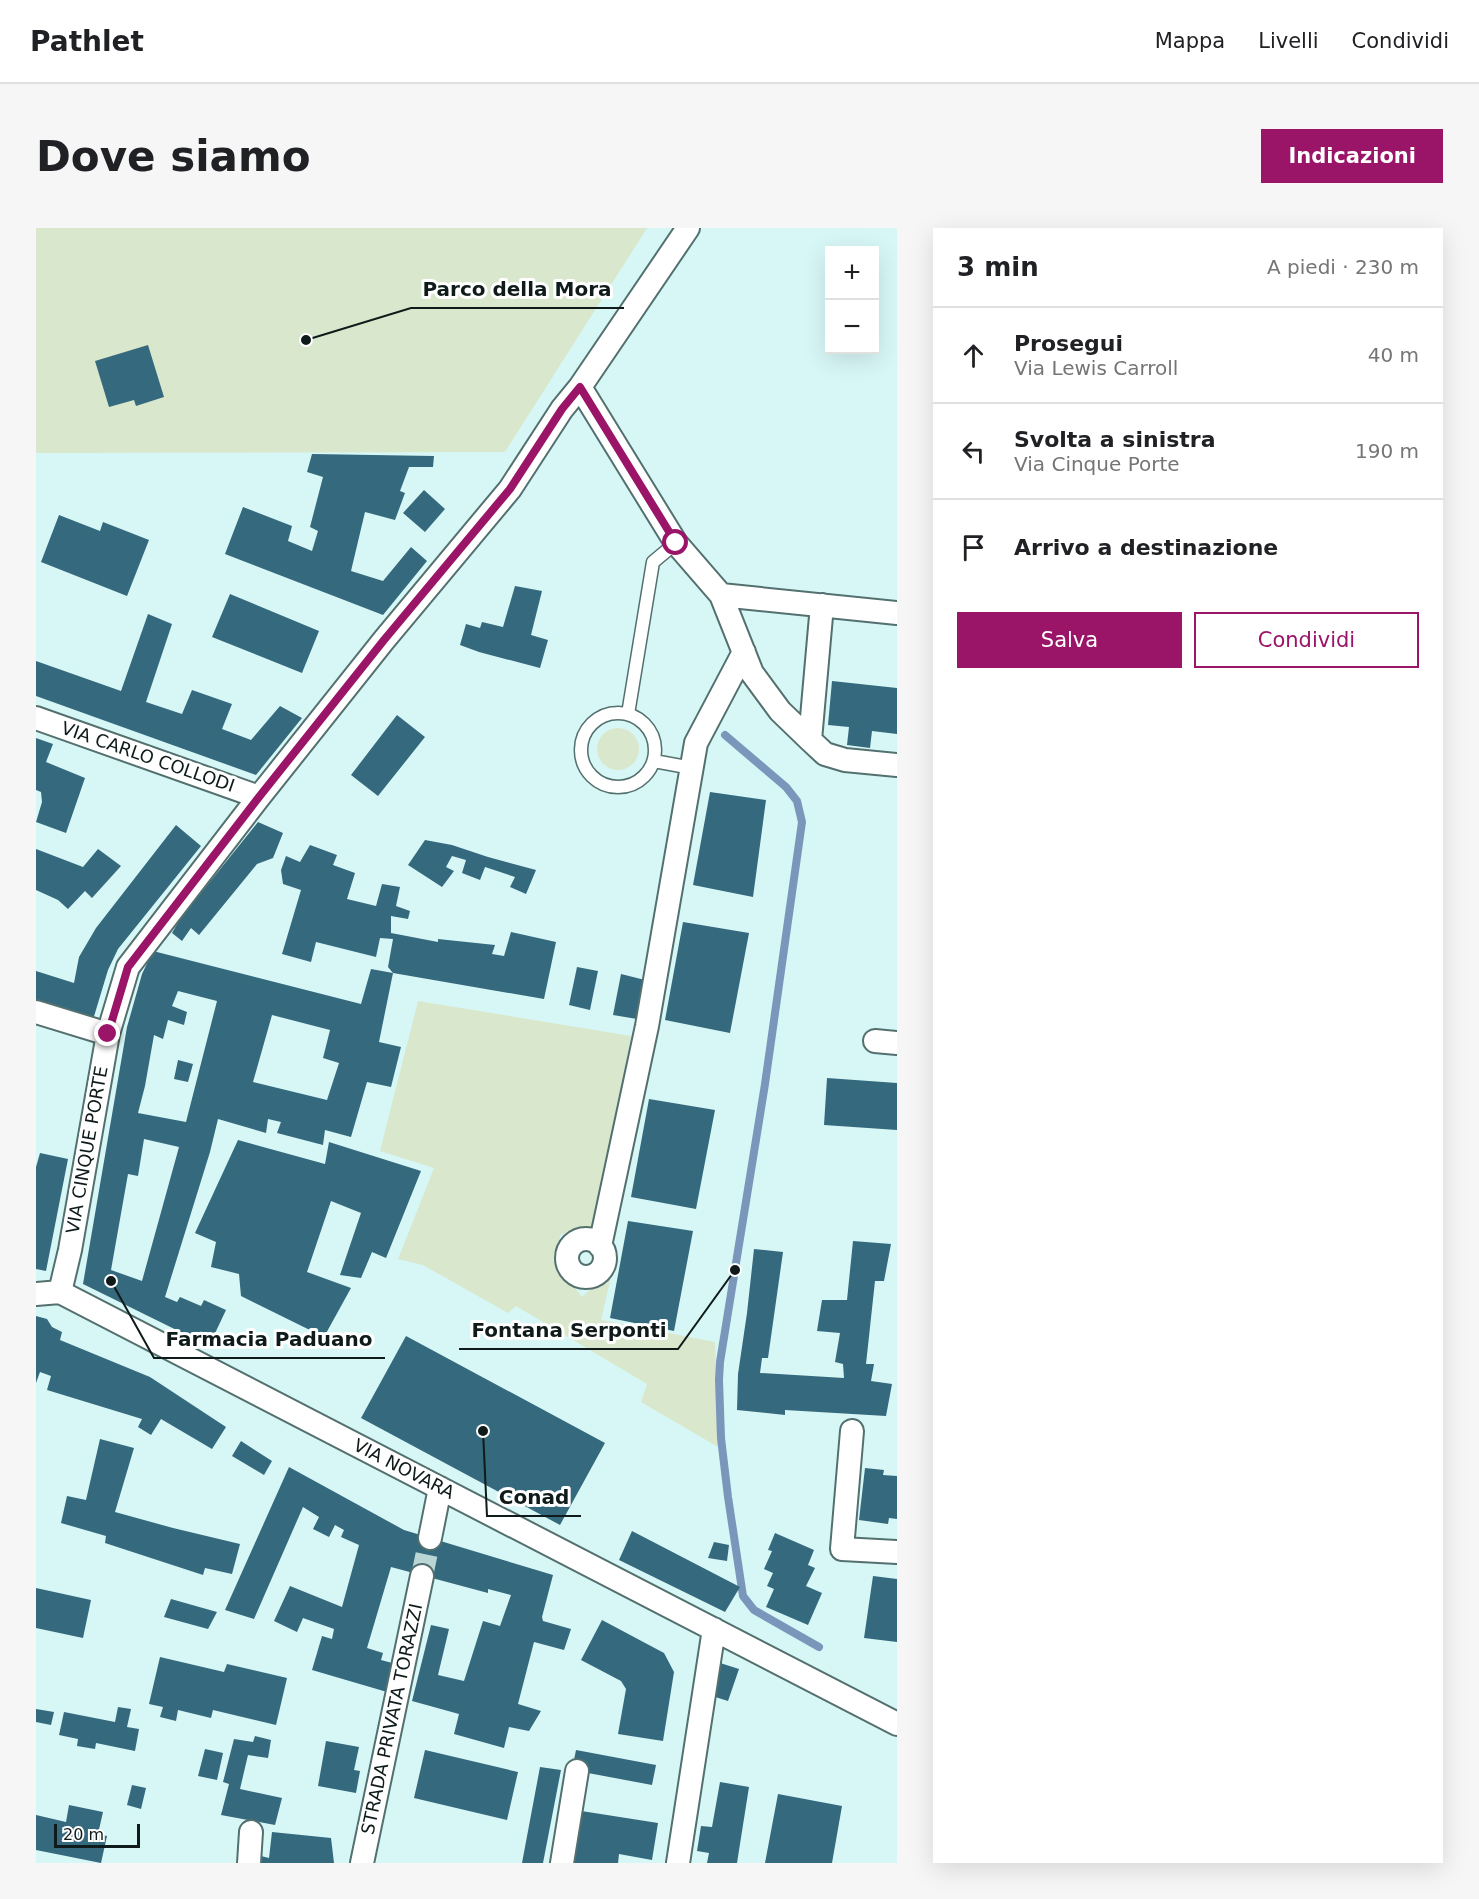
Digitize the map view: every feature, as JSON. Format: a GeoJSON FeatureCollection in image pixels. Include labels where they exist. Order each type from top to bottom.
{"type":"FeatureCollection","features":[{"type":"Feature","properties":{"kind":"street","name":"VIA CINQUE PORTE"},"geometry":{"type":"LineString","coordinates":[[60,1292],[70,1250],[108,1034],[128,967],[384,640],[510,489],[562,409],[580,387],[688,228]]}},
{"type":"Feature","properties":{"kind":"street"},"geometry":{"type":"LineString","coordinates":[[580,387],[676,543],[721,595],[752,674],[780,711],[825,754],[845,760],[897,765]]}},
{"type":"Feature","properties":{"kind":"street"},"geometry":{"type":"LineString","coordinates":[[721,595],[897,613]]}},
{"type":"Feature","properties":{"kind":"street"},"geometry":{"type":"LineString","coordinates":[[810,740],[822,605]]}},
{"type":"Feature","properties":{"kind":"street"},"geometry":{"type":"LineString","coordinates":[[600,1246],[647,1026],[696,743],[744,652]]}},
{"type":"Feature","properties":{"kind":"street","name":"VIA CARLO COLLODI"},"geometry":{"type":"LineString","coordinates":[[36,718],[259,797]]}},
{"type":"Feature","properties":{"kind":"street"},"geometry":{"type":"LineString","coordinates":[[36,1012],[108,1034]]}},
{"type":"Feature","properties":{"kind":"street"},"geometry":{"type":"LineString","coordinates":[[36,1294],[60,1292]]}},
{"type":"Feature","properties":{"kind":"street","name":"VIA NOVARA"},"geometry":{"type":"LineString","coordinates":[[60,1292],[897,1724]]}},
{"type":"Feature","properties":{"kind":"street"},"geometry":{"type":"LineString","coordinates":[[852,1431],[842,1549],[897,1552]]}},
{"type":"Feature","properties":{"kind":"street"},"geometry":{"type":"LineString","coordinates":[[430,1538],[440,1488]]}},
{"type":"Feature","properties":{"kind":"street","name":"STRADA PRIVATA TORAZZI"},"geometry":{"type":"LineString","coordinates":[[362,1863],[422,1576]]}},
{"type":"Feature","properties":{"kind":"street"},"geometry":{"type":"LineString","coordinates":[[678,1863],[714,1629]]}},
{"type":"Feature","properties":{"kind":"street"},"geometry":{"type":"LineString","coordinates":[[562,1863],[577,1772]]}},
{"type":"Feature","properties":{"kind":"street"},"geometry":{"type":"LineString","coordinates":[[249,1863],[251,1832]]}},
{"type":"Feature","properties":{"kind":"lane"},"geometry":{"type":"LineString","coordinates":[[628,714],[653,562],[676,543]]}},
{"type":"Feature","properties":{"kind":"lane"},"geometry":{"type":"LineString","coordinates":[[611,713],[628,714],[646,725],[655,748],[654,761],[639,781],[627,786],[615,787],[603,784],[586,768],[581,746],[584,734],[600,717],[611,713]]}},
{"type":"Feature","properties":{"kind":"lane"},"geometry":{"type":"LineString","coordinates":[[654,761],[692,768]]}},
{"type":"Feature","properties":{"kind":"green space"},"geometry":{"type":"Polygon","coordinates":[[[36,228],[647,228],[505,452],[36,453],[36,228]]]}},
{"type":"Feature","properties":{"kind":"green space"},"geometry":{"type":"Polygon","coordinates":[[[618,728],[633,734],[639,749],[633,764],[618,770],[603,764],[597,749],[603,734],[618,728]]]}},
{"type":"Feature","properties":{"kind":"green space"},"geometry":{"type":"Polygon","coordinates":[[[418,1001],[631,1036],[595,1229],[561,1234],[553,1260],[582,1297],[613,1268],[601,1320],[715,1342],[718,1447],[641,1402],[647,1384],[516,1306],[508,1313],[423,1265],[398,1259],[434,1168],[380,1151],[418,1001]]]}},
{"type":"Feature","properties":{"kind":"building"},"geometry":{"type":"Polygon","coordinates":[[[148,345],[164,397],[136,406],[134,400],[109,407],[95,361],[148,345]]]}},
{"type":"Feature","properties":{"kind":"building"},"geometry":{"type":"Polygon","coordinates":[[[312,454],[434,456],[433,467],[409,467],[400,491],[405,493],[395,520],[365,512],[351,571],[383,581],[411,547],[427,561],[383,615],[225,554],[243,507],[292,526],[288,541],[312,551],[318,531],[310,527],[323,477],[307,472],[312,454]]]}},
{"type":"Feature","properties":{"kind":"building"},"geometry":{"type":"Polygon","coordinates":[[[424,490],[445,509],[425,532],[403,513],[424,490]]]}},
{"type":"Feature","properties":{"kind":"building"},"geometry":{"type":"Polygon","coordinates":[[[59,515],[100,531],[103,522],[149,540],[127,596],[41,562],[59,515]]]}},
{"type":"Feature","properties":{"kind":"building"},"geometry":{"type":"Polygon","coordinates":[[[515,586],[542,591],[531,635],[548,640],[540,668],[460,645],[466,624],[480,628],[482,622],[503,627],[515,586]]]}},
{"type":"Feature","properties":{"kind":"building"},"geometry":{"type":"Polygon","coordinates":[[[230,594],[319,631],[302,673],[212,637],[230,594]]]}},
{"type":"Feature","properties":{"kind":"building"},"geometry":{"type":"Polygon","coordinates":[[[148,614],[172,624],[146,702],[182,714],[192,690],[232,704],[222,729],[251,740],[280,706],[302,718],[256,775],[36,696],[36,661],[121,691],[148,614]]]}},
{"type":"Feature","properties":{"kind":"building"},"geometry":{"type":"Polygon","coordinates":[[[832,681],[897,688],[897,734],[872,731],[870,748],[847,745],[849,727],[828,725],[832,681]]]}},
{"type":"Feature","properties":{"kind":"building"},"geometry":{"type":"Polygon","coordinates":[[[397,715],[425,737],[378,796],[351,775],[397,715]]]}},
{"type":"Feature","properties":{"kind":"building"},"geometry":{"type":"Polygon","coordinates":[[[36,738],[53,744],[46,762],[85,778],[66,833],[36,822],[42,802],[41,792],[36,790],[36,738]]]}},
{"type":"Feature","properties":{"kind":"building"},"geometry":{"type":"Polygon","coordinates":[[[710,792],[766,800],[753,897],[693,885],[710,792]]]}},
{"type":"Feature","properties":{"kind":"building"},"geometry":{"type":"Polygon","coordinates":[[[258,822],[283,833],[273,858],[257,864],[199,935],[191,928],[182,941],[172,933],[180,919],[258,822]]]}},
{"type":"Feature","properties":{"kind":"building"},"geometry":{"type":"Polygon","coordinates":[[[176,825],[201,846],[118,949],[108,970],[92,1023],[36,1006],[36,971],[74,983],[79,957],[96,928],[176,825]]]}},
{"type":"Feature","properties":{"kind":"building"},"geometry":{"type":"Polygon","coordinates":[[[425,840],[452,845],[536,870],[526,894],[510,887],[515,877],[485,867],[480,880],[462,873],[466,860],[452,856],[446,867],[454,871],[442,887],[408,865],[425,840]]]}},
{"type":"Feature","properties":{"kind":"building"},"geometry":{"type":"Polygon","coordinates":[[[310,845],[337,855],[333,865],[355,873],[347,899],[376,906],[382,884],[400,887],[396,906],[410,911],[408,919],[391,916],[391,933],[438,942],[438,939],[495,945],[492,954],[504,956],[511,932],[556,942],[544,999],[393,973],[388,967],[393,939],[380,938],[376,957],[316,942],[311,962],[282,954],[301,890],[283,884],[281,870],[286,856],[300,862],[310,845]]]}},
{"type":"Feature","properties":{"kind":"building"},"geometry":{"type":"Polygon","coordinates":[[[36,849],[83,867],[98,849],[121,866],[92,898],[85,891],[68,909],[58,900],[36,890],[36,849]]]}},
{"type":"Feature","properties":{"kind":"building"},"geometry":{"type":"Polygon","coordinates":[[[683,922],[749,933],[730,1033],[665,1020],[683,922]]]}},
{"type":"Feature","properties":{"kind":"building"},"geometry":{"type":"Polygon","coordinates":[[[153,951],[361,1004],[371,969],[393,973],[379,1042],[401,1047],[391,1087],[367,1082],[351,1137],[325,1130],[323,1145],[277,1133],[281,1122],[268,1119],[266,1133],[218,1119],[165,1297],[177,1302],[180,1297],[201,1306],[204,1300],[226,1310],[209,1346],[83,1284],[127,1027],[142,974],[153,951]],[[178,991],[172,1006],[187,1012],[184,1025],[168,1020],[163,1039],[154,1035],[138,1113],[186,1122],[217,1001],[178,991]],[[272,1015],[253,1082],[327,1100],[339,1063],[323,1058],[330,1030],[272,1015]],[[144,1139],[138,1176],[128,1174],[111,1270],[142,1281],[179,1147],[144,1139]]]}},
{"type":"Feature","properties":{"kind":"building"},"geometry":{"type":"Polygon","coordinates":[[[577,967],[598,971],[590,1010],[569,1005],[577,967]]]}},
{"type":"Feature","properties":{"kind":"building"},"geometry":{"type":"Polygon","coordinates":[[[621,974],[645,980],[637,1019],[613,1015],[621,974]]]}},
{"type":"Feature","properties":{"kind":"building"},"geometry":{"type":"Polygon","coordinates":[[[178,1060],[193,1064],[188,1082],[174,1079],[178,1060]]]}},
{"type":"Feature","properties":{"kind":"building"},"geometry":{"type":"Polygon","coordinates":[[[827,1078],[897,1083],[897,1130],[824,1125],[827,1078]]]}},
{"type":"Feature","properties":{"kind":"building"},"geometry":{"type":"Polygon","coordinates":[[[649,1099],[715,1110],[696,1209],[631,1197],[649,1099]]]}},
{"type":"Feature","properties":{"kind":"building"},"geometry":{"type":"Polygon","coordinates":[[[238,1140],[325,1164],[329,1142],[421,1171],[386,1258],[372,1252],[361,1278],[340,1275],[361,1213],[331,1201],[307,1272],[351,1288],[324,1337],[241,1296],[239,1274],[211,1267],[216,1242],[195,1233],[238,1140]]]}},
{"type":"Feature","properties":{"kind":"building"},"geometry":{"type":"Polygon","coordinates":[[[40,1153],[68,1159],[46,1271],[36,1269],[36,1167],[40,1153]]]}},
{"type":"Feature","properties":{"kind":"building"},"geometry":{"type":"Polygon","coordinates":[[[628,1221],[693,1231],[674,1331],[610,1318],[628,1221]]]}},
{"type":"Feature","properties":{"kind":"building"},"geometry":{"type":"Polygon","coordinates":[[[853,1241],[891,1244],[884,1281],[875,1281],[866,1364],[874,1364],[871,1381],[892,1384],[886,1416],[785,1410],[785,1415],[737,1410],[738,1374],[754,1249],[783,1252],[768,1358],[762,1358],[760,1373],[844,1378],[843,1364],[835,1362],[840,1333],[817,1331],[822,1300],[847,1300],[853,1241]]]}},
{"type":"Feature","properties":{"kind":"building"},"geometry":{"type":"Polygon","coordinates":[[[36,1316],[47,1319],[52,1327],[62,1332],[60,1340],[150,1377],[226,1427],[212,1449],[161,1419],[151,1435],[138,1427],[142,1419],[47,1390],[51,1376],[40,1372],[36,1383],[36,1316]]]}},
{"type":"Feature","properties":{"kind":"building"},"geometry":{"type":"Polygon","coordinates":[[[406,1336],[605,1443],[560,1525],[361,1418],[406,1336]]]}},
{"type":"Feature","properties":{"kind":"building"},"geometry":{"type":"Polygon","coordinates":[[[100,1439],[134,1448],[115,1512],[240,1544],[232,1574],[205,1568],[203,1575],[105,1543],[106,1536],[61,1523],[67,1496],[86,1500],[100,1439]]]}},
{"type":"Feature","properties":{"kind":"building"},"geometry":{"type":"Polygon","coordinates":[[[241,1441],[272,1461],[264,1475],[232,1456],[241,1441]]]}},
{"type":"Feature","properties":{"kind":"building"},"geometry":{"type":"Polygon","coordinates":[[[289,1467],[404,1530],[553,1575],[542,1617],[543,1621],[571,1629],[564,1650],[534,1642],[518,1704],[541,1711],[529,1731],[509,1727],[504,1748],[454,1734],[459,1714],[412,1701],[431,1625],[449,1629],[438,1675],[464,1681],[483,1621],[500,1626],[511,1595],[488,1589],[488,1593],[391,1567],[367,1648],[383,1653],[381,1660],[396,1664],[387,1692],[312,1670],[322,1636],[332,1639],[334,1629],[303,1618],[297,1632],[274,1621],[290,1586],[342,1607],[359,1545],[341,1537],[344,1530],[335,1525],[329,1537],[313,1529],[319,1517],[303,1507],[254,1619],[225,1610],[289,1467]]]}},
{"type":"Feature","properties":{"kind":"building"},"geometry":{"type":"Polygon","coordinates":[[[865,1468],[884,1470],[883,1475],[897,1476],[897,1519],[889,1518],[888,1524],[859,1520],[865,1468]]]}},
{"type":"Feature","properties":{"kind":"building"},"geometry":{"type":"Polygon","coordinates":[[[632,1531],[740,1587],[725,1612],[619,1560],[632,1531]]]}},
{"type":"Feature","properties":{"kind":"building"},"geometry":{"type":"Polygon","coordinates":[[[775,1533],[814,1550],[808,1565],[815,1568],[806,1586],[822,1593],[808,1625],[766,1607],[774,1589],[767,1586],[773,1573],[764,1569],[772,1551],[768,1550],[775,1533]]]}},
{"type":"Feature","properties":{"kind":"building"},"geometry":{"type":"Polygon","coordinates":[[[714,1542],[729,1545],[727,1561],[708,1558],[714,1542]]]}},
{"type":"Feature","properties":{"kind":"building"},"geometry":{"type":"Polygon","coordinates":[[[873,1576],[897,1579],[897,1642],[864,1638],[873,1576]]]}},
{"type":"Feature","properties":{"kind":"building"},"geometry":{"type":"Polygon","coordinates":[[[36,1588],[91,1600],[83,1638],[36,1628],[36,1588]]]}},
{"type":"Feature","properties":{"kind":"building"},"geometry":{"type":"Polygon","coordinates":[[[171,1599],[217,1612],[208,1629],[164,1617],[171,1599]]]}},
{"type":"Feature","properties":{"kind":"building"},"geometry":{"type":"Polygon","coordinates":[[[602,1620],[664,1653],[674,1672],[663,1741],[618,1734],[626,1689],[621,1681],[581,1660],[602,1620]]]}},
{"type":"Feature","properties":{"kind":"building"},"geometry":{"type":"Polygon","coordinates":[[[160,1657],[224,1672],[227,1664],[287,1678],[276,1725],[213,1710],[211,1718],[178,1710],[176,1721],[160,1717],[163,1707],[149,1704],[160,1657]]]}},
{"type":"Feature","properties":{"kind":"building"},"geometry":{"type":"Polygon","coordinates":[[[717,1662],[739,1669],[728,1701],[712,1696],[717,1662]]]}},
{"type":"Feature","properties":{"kind":"building"},"geometry":{"type":"Polygon","coordinates":[[[118,1707],[131,1709],[127,1727],[139,1729],[135,1751],[96,1743],[95,1749],[77,1746],[78,1739],[59,1735],[64,1712],[115,1722],[118,1707]]]}},
{"type":"Feature","properties":{"kind":"building"},"geometry":{"type":"Polygon","coordinates":[[[36,1709],[54,1712],[51,1725],[36,1722],[36,1709]]]}},
{"type":"Feature","properties":{"kind":"building"},"geometry":{"type":"Polygon","coordinates":[[[255,1736],[271,1740],[268,1758],[248,1755],[240,1789],[282,1798],[275,1825],[221,1815],[229,1784],[223,1782],[234,1739],[253,1742],[255,1736]]]}},
{"type":"Feature","properties":{"kind":"building"},"geometry":{"type":"Polygon","coordinates":[[[326,1741],[359,1747],[354,1770],[360,1771],[356,1793],[318,1786],[326,1741]]]}},
{"type":"Feature","properties":{"kind":"building"},"geometry":{"type":"Polygon","coordinates":[[[205,1749],[223,1753],[217,1780],[198,1776],[205,1749]]]}},
{"type":"Feature","properties":{"kind":"building"},"geometry":{"type":"Polygon","coordinates":[[[425,1750],[518,1772],[507,1820],[414,1798],[425,1750]]]}},
{"type":"Feature","properties":{"kind":"building"},"geometry":{"type":"Polygon","coordinates":[[[576,1750],[656,1765],[652,1785],[572,1770],[576,1750]]]}},
{"type":"Feature","properties":{"kind":"building"},"geometry":{"type":"Polygon","coordinates":[[[540,1767],[561,1770],[543,1863],[522,1863],[540,1767]]]}},
{"type":"Feature","properties":{"kind":"building"},"geometry":{"type":"Polygon","coordinates":[[[720,1782],[749,1787],[737,1863],[707,1863],[709,1853],[697,1851],[701,1826],[712,1827],[720,1782]]]}},
{"type":"Feature","properties":{"kind":"building"},"geometry":{"type":"Polygon","coordinates":[[[132,1785],[146,1788],[141,1809],[127,1805],[132,1785]]]}},
{"type":"Feature","properties":{"kind":"building"},"geometry":{"type":"Polygon","coordinates":[[[778,1794],[842,1806],[832,1863],[765,1863],[778,1794]]]}},
{"type":"Feature","properties":{"kind":"building"},"geometry":{"type":"Polygon","coordinates":[[[69,1805],[103,1812],[98,1834],[107,1836],[101,1863],[36,1850],[36,1815],[66,1822],[69,1805]]]}},
{"type":"Feature","properties":{"kind":"building"},"geometry":{"type":"Polygon","coordinates":[[[575,1810],[658,1823],[652,1860],[619,1854],[618,1863],[566,1863],[575,1810]]]}},
{"type":"Feature","properties":{"kind":"building"},"geometry":{"type":"Polygon","coordinates":[[[272,1832],[331,1838],[334,1863],[260,1863],[261,1856],[269,1858],[272,1832]]]}},
{"type":"Feature","properties":{"kind":"waterway"},"geometry":{"type":"LineString","coordinates":[[725,735],[786,787],[797,801],[802,822],[765,1084],[720,1362],[721,1438],[743,1596],[754,1610],[819,1647]]}},
{"type":"Feature","properties":{"kind":"tunnel"},"geometry":{"type":"LineString","coordinates":[[422,1576],[430,1538]]}},
{"type":"Feature","properties":{"kind":"place","name":"Parco della Mora"},"geometry":{"type":"Point","coordinates":[306,340]}},
{"type":"Feature","properties":{"kind":"place","name":"Fontana Serponti"},"geometry":{"type":"Point","coordinates":[735,1270]}},
{"type":"Feature","properties":{"kind":"place","name":"Farmacia Paduano"},"geometry":{"type":"Point","coordinates":[111,1281]}},
{"type":"Feature","properties":{"kind":"place","name":"Conad"},"geometry":{"type":"Point","coordinates":[483,1431]}},
{"type":"Feature","properties":{"kind":"route"},"geometry":{"type":"LineString","coordinates":[[108,1034],[128,967],[384,640],[510,489],[562,409],[580,387],[676,543]]}}]}
